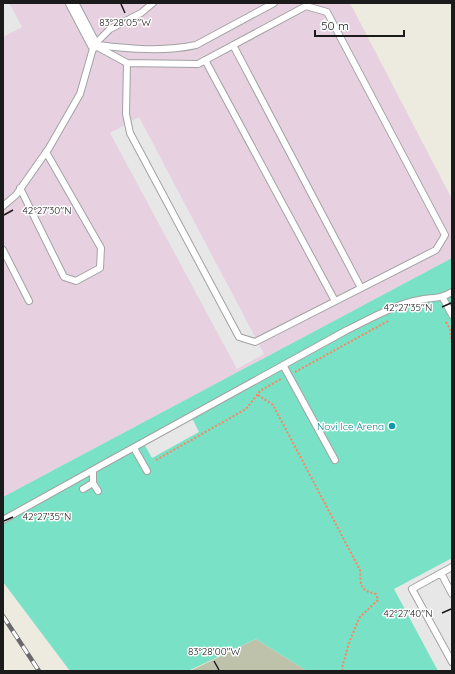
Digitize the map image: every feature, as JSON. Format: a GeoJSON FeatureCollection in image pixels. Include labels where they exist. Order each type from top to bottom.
{"type":"FeatureCollection","features":[{"type":"Feature","properties":{"kind":"street"},"geometry":{"type":"LineString","coordinates":[[72,3],[94,45]]}},
{"type":"Feature","properties":{"kind":"lane"},"geometry":{"type":"LineString","coordinates":[[3,206],[16,195],[46,152],[80,94],[94,45],[110,29],[141,13],[153,3]]}},
{"type":"Feature","properties":{"kind":"lane"},"geometry":{"type":"LineString","coordinates":[[94,45],[136,49],[182,48],[196,45],[274,3]]}},
{"type":"Feature","properties":{"kind":"lane"},"geometry":{"type":"LineString","coordinates":[[94,45],[127,63],[198,64],[306,6],[327,12],[445,235],[436,250],[255,342],[239,337],[130,133],[126,114],[127,63]]}},
{"type":"Feature","properties":{"kind":"lane"},"geometry":{"type":"LineString","coordinates":[[233,45],[361,288]]}},
{"type":"Feature","properties":{"kind":"lane"},"geometry":{"type":"LineString","coordinates":[[205,60],[335,302]]}},
{"type":"Feature","properties":{"kind":"lane"},"geometry":{"type":"LineString","coordinates":[[20,188],[64,277],[76,281],[100,268],[101,248],[46,152]]}},
{"type":"Feature","properties":{"kind":"lane"},"geometry":{"type":"LineString","coordinates":[[3,250],[29,301]]}},
{"type":"Feature","properties":{"kind":"lane"},"geometry":{"type":"LineString","coordinates":[[3,520],[347,330],[388,309],[419,300],[442,298],[452,292]]}},
{"type":"Feature","properties":{"kind":"lane"},"geometry":{"type":"LineString","coordinates":[[442,298],[452,315]]}},
{"type":"Feature","properties":{"kind":"lane"},"geometry":{"type":"LineString","coordinates":[[282,366],[335,460]]}},
{"type":"Feature","properties":{"kind":"lane"},"geometry":{"type":"LineString","coordinates":[[134,448],[147,471]]}},
{"type":"Feature","properties":{"kind":"lane"},"geometry":{"type":"LineString","coordinates":[[93,470],[93,483],[98,491]]}},
{"type":"Feature","properties":{"kind":"lane"},"geometry":{"type":"LineString","coordinates":[[83,489],[93,483]]}},
{"type":"Feature","properties":{"kind":"lane"},"geometry":{"type":"LineString","coordinates":[[452,567],[412,589],[452,662]]}},
{"type":"Feature","properties":{"kind":"lane"},"geometry":{"type":"LineString","coordinates":[[440,573],[452,594]]}},
{"type":"Feature","properties":{"kind":"path"},"geometry":{"type":"LineString","coordinates":[[156,460],[246,409],[260,391],[267,386],[394,318]]}},
{"type":"Feature","properties":{"kind":"path"},"geometry":{"type":"LineString","coordinates":[[444,318],[450,329],[452,342]]}},
{"type":"Feature","properties":{"kind":"path"},"geometry":{"type":"LineString","coordinates":[[258,394],[273,405],[360,570],[362,588],[366,592],[376,594],[378,597],[378,600],[359,618],[349,643],[342,668],[343,671]]}},
{"type":"Feature","properties":{"kind":"shaded area"},"geometry":{"type":"Polygon","coordinates":[[[3,3],[350,3],[452,199],[452,258],[3,497],[3,3]]]}},
{"type":"Feature","properties":{"kind":"shaded area"},"geometry":{"type":"Polygon","coordinates":[[[3,3],[9,3],[22,27],[3,37],[3,3]]]}},
{"type":"Feature","properties":{"kind":"shaded area"},"geometry":{"type":"Polygon","coordinates":[[[139,117],[264,354],[237,369],[110,133],[139,117]]]}},
{"type":"Feature","properties":{"kind":"shaded area"},"geometry":{"type":"Polygon","coordinates":[[[191,416],[199,432],[152,458],[143,442],[191,416]]]}},
{"type":"Feature","properties":{"kind":"shaded area"},"geometry":{"type":"Polygon","coordinates":[[[452,558],[452,671],[438,671],[394,589],[452,558]]]}},
{"type":"Feature","properties":{"kind":"shaded area"},"geometry":{"type":"Polygon","coordinates":[[[256,639],[307,671],[190,671],[256,639]]]}},
{"type":"Feature","properties":{"kind":"green space"},"geometry":{"type":"Polygon","coordinates":[[[452,258],[452,671],[307,671],[256,639],[188,671],[70,671],[3,582],[3,497],[452,258]]]}},
{"type":"Feature","properties":{"kind":"railway"},"geometry":{"type":"LineString","coordinates":[[3,616],[39,671]]}},
{"type":"Feature","properties":{"kind":"place","name":"Novi Ice Arena"},"geometry":{"type":"Point","coordinates":[392,426]}}]}
